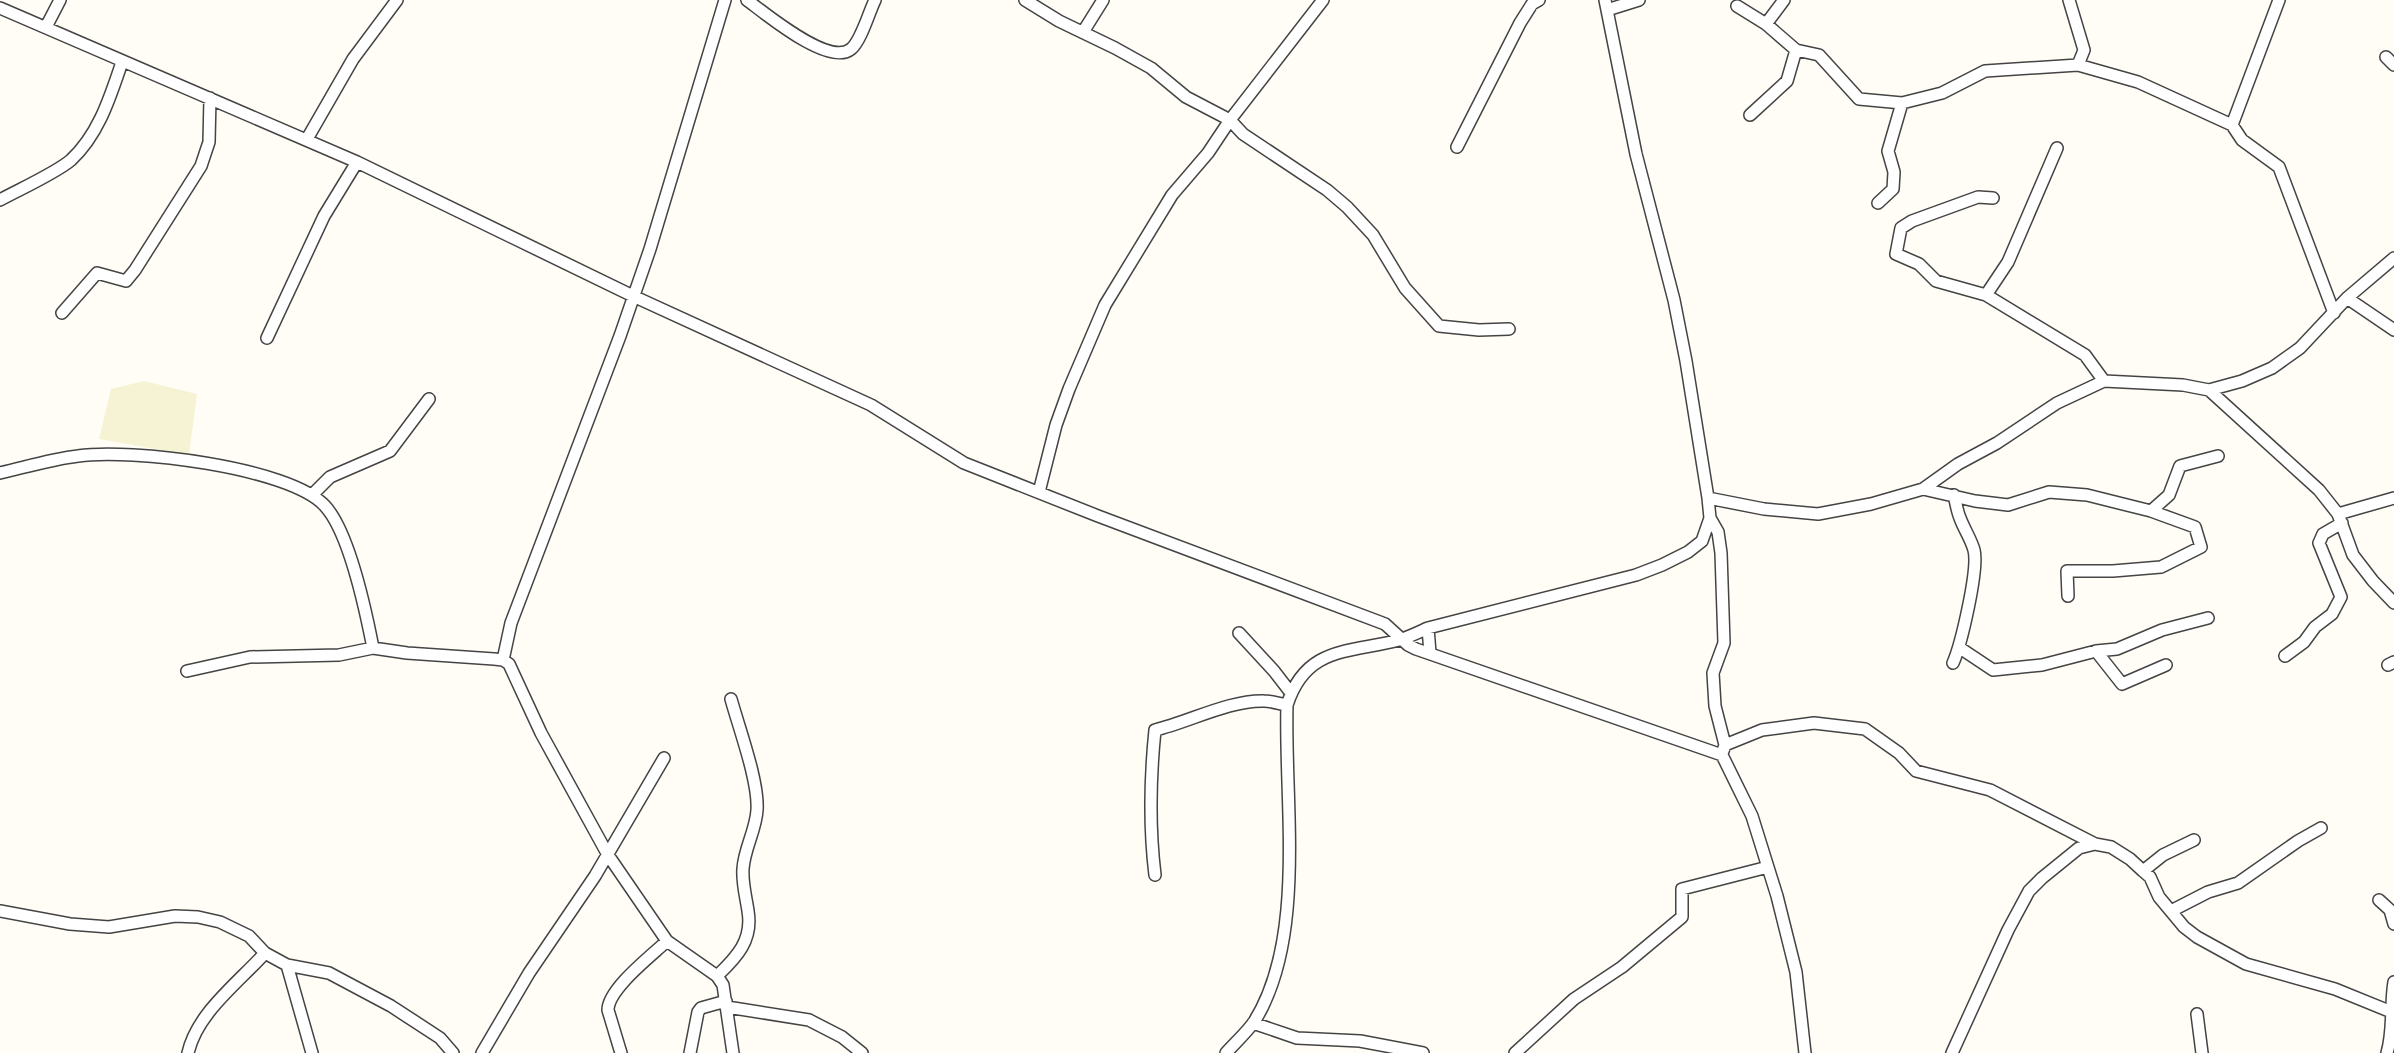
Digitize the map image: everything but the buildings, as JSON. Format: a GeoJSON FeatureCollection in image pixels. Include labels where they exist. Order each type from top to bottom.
{"type":"FeatureCollection","features":[{"type":"Feature","properties":{"kind":"street"},"geometry":{"type":"LineString","coordinates":[[46,27],[60,0]]}},
{"type":"Feature","properties":{"kind":"street"},"geometry":{"type":"LineString","coordinates":[[307,139],[353,59],[396,0]]}},
{"type":"Feature","properties":{"kind":"street"},"geometry":{"type":"LineString","coordinates":[[503,660],[511,623],[620,336],[650,249],[725,0]]}},
{"type":"Feature","properties":{"kind":"street"},"geometry":{"type":"LineString","coordinates":[[747,0],[814,46],[831,53],[840,53],[850,50],[856,44],[875,0]]}},
{"type":"Feature","properties":{"kind":"street"},"geometry":{"type":"LineString","coordinates":[[1025,0],[1151,68],[1186,97],[1230,120],[1243,134],[1347,207],[1373,235],[1405,288],[1439,326],[1478,330],[1509,329]]}},
{"type":"Feature","properties":{"kind":"street"},"geometry":{"type":"LineString","coordinates":[[1083,32],[1103,0]]}},
{"type":"Feature","properties":{"kind":"street"},"geometry":{"type":"LineString","coordinates":[[1039,492],[1056,425],[1069,389],[1105,305],[1172,195],[1208,153],[1230,120],[1324,0]]}},
{"type":"Feature","properties":{"kind":"street"},"geometry":{"type":"LineString","coordinates":[[1457,147],[1520,22],[1532,4],[1539,0]]}},
{"type":"Feature","properties":{"kind":"street"},"geometry":{"type":"LineString","coordinates":[[1639,0],[1606,5],[1636,154],[1674,300],[1685,352],[1710,518],[1718,532],[1721,553],[1724,643],[1713,673],[1715,706],[1723,750],[1752,816],[1768,867],[1796,972],[1806,1053]]}},
{"type":"Feature","properties":{"kind":"street"},"geometry":{"type":"LineString","coordinates":[[1766,24],[1784,0]]}},
{"type":"Feature","properties":{"kind":"street"},"geometry":{"type":"LineString","coordinates":[[2069,0],[2084,50],[2078,66]]}},
{"type":"Feature","properties":{"kind":"street"},"geometry":{"type":"LineString","coordinates":[[2232,125],[2279,0]]}},
{"type":"Feature","properties":{"kind":"street"},"geometry":{"type":"LineString","coordinates":[[1737,6],[1766,24],[1796,50],[1819,55],[1859,99],[1902,103],[1942,92],[1985,71],[2078,66],[2138,82],[2232,125],[2242,140],[2280,167],[2334,313]]}},
{"type":"Feature","properties":{"kind":"street"},"geometry":{"type":"LineString","coordinates":[[0,8],[357,162],[633,296],[871,405],[964,463],[1385,624],[1401,639],[1416,649],[1723,750],[1762,730],[1814,723],[1865,730],[1899,753],[1916,771],[1990,790],[2095,844],[2111,847],[2150,877],[2159,897],[2184,927],[2246,964],[2334,989],[2393,1012]]}},
{"type":"Feature","properties":{"kind":"street"},"geometry":{"type":"LineString","coordinates":[[1750,115],[1787,81],[1796,50]]}},
{"type":"Feature","properties":{"kind":"street"},"geometry":{"type":"LineString","coordinates":[[0,200],[65,165],[77,153],[105,113],[122,62]]}},
{"type":"Feature","properties":{"kind":"street"},"geometry":{"type":"LineString","coordinates":[[62,313],[97,273],[126,281],[135,270],[201,166],[209,142],[210,98]]}},
{"type":"Feature","properties":{"kind":"street"},"geometry":{"type":"LineString","coordinates":[[1878,203],[1893,189],[1894,172],[1888,150],[1902,103]]}},
{"type":"Feature","properties":{"kind":"street"},"geometry":{"type":"LineString","coordinates":[[1986,296],[2008,262],[2057,148]]}},
{"type":"Feature","properties":{"kind":"street"},"geometry":{"type":"LineString","coordinates":[[267,338],[324,216],[357,162]]}},
{"type":"Feature","properties":{"kind":"street"},"geometry":{"type":"LineString","coordinates":[[1993,198],[1978,197],[1912,221],[1901,228],[1896,254],[1919,264],[1936,282],[1986,296],[2085,355],[2104,381]]}},
{"type":"Feature","properties":{"kind":"street"},"geometry":{"type":"LineString","coordinates":[[1708,498],[1764,509],[1818,514],[1871,504],[1923,489],[1958,464],[1997,443],[2057,403],[2104,381],[2183,384],[2209,390],[2242,381],[2272,368],[2300,348],[2347,298],[2394,258]]}},
{"type":"Feature","properties":{"kind":"street"},"geometry":{"type":"LineString","coordinates":[[2347,298],[2394,330]]}},
{"type":"Feature","properties":{"kind":"street"},"geometry":{"type":"LineString","coordinates":[[2209,390],[2319,490],[2340,519],[2353,555],[2373,581],[2394,603]]}},
{"type":"Feature","properties":{"kind":"street"},"geometry":{"type":"LineString","coordinates":[[312,494],[330,477],[390,451],[429,399]]}},
{"type":"Feature","properties":{"kind":"street"},"geometry":{"type":"LineString","coordinates":[[0,473],[78,456],[110,454],[183,460],[234,468],[283,480],[312,494],[325,506],[334,519],[352,562],[373,648]]}},
{"type":"Feature","properties":{"kind":"street"},"geometry":{"type":"LineString","coordinates":[[2151,511],[2169,494],[2180,466],[2218,456]]}},
{"type":"Feature","properties":{"kind":"street"},"geometry":{"type":"LineString","coordinates":[[1923,489],[1975,501],[2008,505],[2049,492],[2087,495],[2151,511],[2196,527],[2201,547],[2161,567],[2113,571],[2067,570],[2068,596]]}},
{"type":"Feature","properties":{"kind":"street"},"geometry":{"type":"LineString","coordinates":[[1953,664],[1960,648],[1972,584],[1975,551],[1959,516],[1954,495]]}},
{"type":"Feature","properties":{"kind":"street"},"geometry":{"type":"LineString","coordinates":[[2285,656],[2304,642],[2315,627],[2332,614],[2341,597],[2320,542],[2323,534],[2340,519],[2394,498]]}},
{"type":"Feature","properties":{"kind":"street"},"geometry":{"type":"LineString","coordinates":[[1226,1053],[1253,1023],[1272,987],[1281,956],[1285,926],[1288,853],[1287,705],[1291,693],[1304,672],[1320,660],[1333,654],[1401,639],[1428,628],[1636,575],[1688,552],[1702,541],[1710,518]]}},
{"type":"Feature","properties":{"kind":"street"},"geometry":{"type":"LineString","coordinates":[[1960,648],[1993,670],[2042,665],[2096,651],[2117,650],[2162,630],[2208,618]]}},
{"type":"Feature","properties":{"kind":"street"},"geometry":{"type":"LineString","coordinates":[[1428,628],[1430,653]]}},
{"type":"Feature","properties":{"kind":"street"},"geometry":{"type":"LineString","coordinates":[[1239,634],[1274,671],[1291,693]]}},
{"type":"Feature","properties":{"kind":"street"},"geometry":{"type":"LineString","coordinates":[[187,671],[250,657],[339,655],[373,648],[407,653],[503,660],[510,664],[540,733],[608,855],[667,941],[718,976],[723,985],[733,1053]]}},
{"type":"Feature","properties":{"kind":"street"},"geometry":{"type":"LineString","coordinates":[[2096,651],[2122,684],[2166,665]]}},
{"type":"Feature","properties":{"kind":"street"},"geometry":{"type":"LineString","coordinates":[[718,976],[737,958],[745,943],[748,931],[749,913],[744,889],[743,868],[757,810],[747,753],[731,699]]}},
{"type":"Feature","properties":{"kind":"street"},"geometry":{"type":"LineString","coordinates":[[1155,875],[1151,846],[1150,787],[1155,730],[1176,725],[1217,709],[1264,701],[1287,705]]}},
{"type":"Feature","properties":{"kind":"street"},"geometry":{"type":"LineString","coordinates":[[482,1053],[530,973],[608,855],[664,758]]}},
{"type":"Feature","properties":{"kind":"street"},"geometry":{"type":"LineString","coordinates":[[2171,911],[2208,892],[2238,883],[2298,841],[2321,828]]}},
{"type":"Feature","properties":{"kind":"street"},"geometry":{"type":"LineString","coordinates":[[2143,871],[2162,856],[2194,840]]}},
{"type":"Feature","properties":{"kind":"street"},"geometry":{"type":"LineString","coordinates":[[1952,1053],[2008,930],[2029,891],[2042,878],[2080,848],[2095,844]]}},
{"type":"Feature","properties":{"kind":"street"},"geometry":{"type":"LineString","coordinates":[[1515,1053],[1574,999],[1622,967],[1682,917],[1682,889],[1768,867]]}},
{"type":"Feature","properties":{"kind":"street"},"geometry":{"type":"LineString","coordinates":[[2379,900],[2390,910],[2394,924]]}},
{"type":"Feature","properties":{"kind":"street"},"geometry":{"type":"LineString","coordinates":[[0,911],[70,924],[109,927],[175,916],[198,917],[237,929],[249,936],[265,953],[287,965],[330,973],[391,1006],[440,1038],[453,1053]]}},
{"type":"Feature","properties":{"kind":"street"},"geometry":{"type":"LineString","coordinates":[[621,1053],[608,1010],[608,1003],[629,977],[667,941]]}},
{"type":"Feature","properties":{"kind":"street"},"geometry":{"type":"LineString","coordinates":[[188,1053],[192,1039],[206,1014],[265,953]]}},
{"type":"Feature","properties":{"kind":"street"},"geometry":{"type":"LineString","coordinates":[[287,965],[312,1053]]}},
{"type":"Feature","properties":{"kind":"street"},"geometry":{"type":"LineString","coordinates":[[2387,1053],[2393,1012],[2394,982]]}},
{"type":"Feature","properties":{"kind":"street"},"geometry":{"type":"LineString","coordinates":[[690,1053],[698,1012],[702,1008],[726,1004],[809,1020],[842,1037],[862,1053]]}},
{"type":"Feature","properties":{"kind":"street"},"geometry":{"type":"LineString","coordinates":[[2197,1014],[2202,1053]]}},
{"type":"Feature","properties":{"kind":"street"},"geometry":{"type":"LineString","coordinates":[[1253,1023],[1297,1038],[1360,1041],[1424,1053]]}},
{"type":"Feature","properties":{"kind":"shaded area"},"geometry":{"type":"Polygon","coordinates":[[[144,381],[197,394],[189,455],[99,439],[111,389],[144,381]]]}}]}
